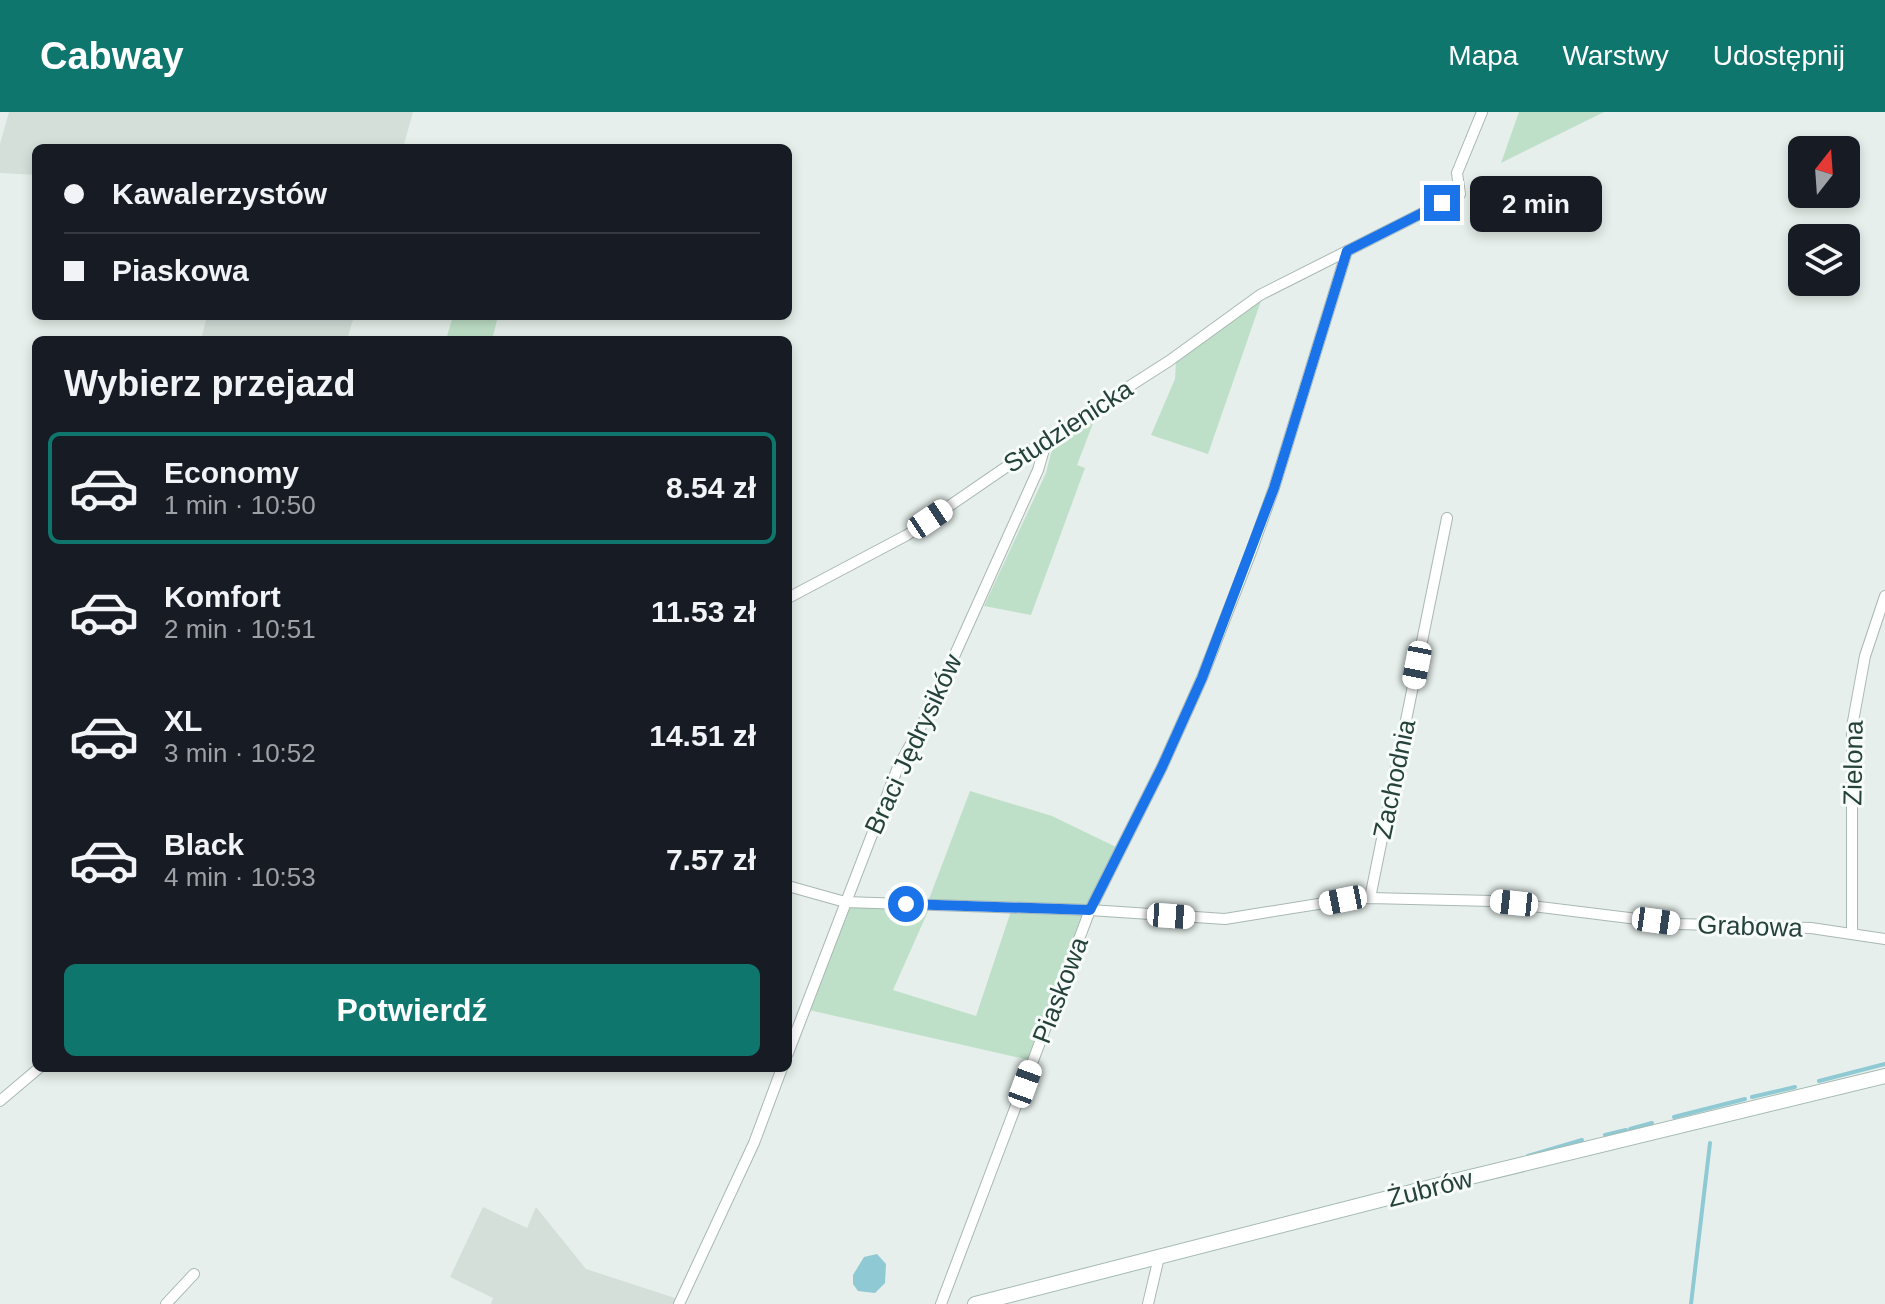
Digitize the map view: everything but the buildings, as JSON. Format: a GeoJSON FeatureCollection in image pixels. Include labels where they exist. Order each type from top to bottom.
{"type":"FeatureCollection","features":[{"type":"Feature","properties":{"kind":"main road","name":"Żubrów"},"geometry":{"type":"LineString","coordinates":[[975,1304],[1466,1178],[1885,1076]]}},
{"type":"Feature","properties":{"kind":"street"},"geometry":{"type":"LineString","coordinates":[[1347,251],[1460,194],[1457,173],[1482,112]]}},
{"type":"Feature","properties":{"kind":"street","name":"Studzienicka"},"geometry":{"type":"LineString","coordinates":[[792,596],[907,535],[1047,439],[1169,361],[1260,295],[1347,251]]}},
{"type":"Feature","properties":{"kind":"street","name":"Piaskowa"},"geometry":{"type":"LineString","coordinates":[[941,1304],[1090,910],[1162,767],[1213,650],[1274,488],[1347,251]]}},
{"type":"Feature","properties":{"kind":"street","name":"Braci Jędrysików"},"geometry":{"type":"LineString","coordinates":[[792,1042],[898,767],[929,712],[1026,498],[1047,439]]}},
{"type":"Feature","properties":{"kind":"street","name":"Zachodnia"},"geometry":{"type":"LineString","coordinates":[[1370,898],[1447,518]]}},
{"type":"Feature","properties":{"kind":"street","name":"Zielona"},"geometry":{"type":"LineString","coordinates":[[1852,934],[1852,727],[1865,656],[1885,596]]}},
{"type":"Feature","properties":{"kind":"street","name":"Grabowa"},"geometry":{"type":"LineString","coordinates":[[792,887],[845,902],[1090,910],[1225,919],[1370,898],[1492,901],[1678,924],[1811,928],[1885,939]]}},
{"type":"Feature","properties":{"kind":"street"},"geometry":{"type":"LineString","coordinates":[[0,1101],[34,1072]]}},
{"type":"Feature","properties":{"kind":"street"},"geometry":{"type":"LineString","coordinates":[[679,1304],[754,1143],[781,1072]]}},
{"type":"Feature","properties":{"kind":"street"},"geometry":{"type":"LineString","coordinates":[[1148,1304],[1159,1257]]}},
{"type":"Feature","properties":{"kind":"street"},"geometry":{"type":"LineString","coordinates":[[166,1304],[194,1274]]}},
{"type":"Feature","properties":{"kind":"shaded area"},"geometry":{"type":"Polygon","coordinates":[[[9,112],[413,112],[404,144],[32,144],[32,175],[0,173],[0,144],[9,112]]]}},
{"type":"Feature","properties":{"kind":"shaded area"},"geometry":{"type":"Polygon","coordinates":[[[206,320],[353,320],[348,336],[202,336],[206,320]]]}},
{"type":"Feature","properties":{"kind":"shaded area"},"geometry":{"type":"Polygon","coordinates":[[[483,1207],[527,1228],[536,1207],[586,1269],[675,1298],[673,1304],[491,1304],[493,1298],[450,1277],[483,1207]]]}},
{"type":"Feature","properties":{"kind":"green space"},"geometry":{"type":"Polygon","coordinates":[[[1519,112],[1604,112],[1501,163],[1519,112]]]}},
{"type":"Feature","properties":{"kind":"green space"},"geometry":{"type":"Polygon","coordinates":[[[1262,298],[1208,454],[1151,435],[1175,379],[1176,361],[1262,298]]]}},
{"type":"Feature","properties":{"kind":"green space"},"geometry":{"type":"Polygon","coordinates":[[[452,320],[497,320],[493,336],[447,336],[452,320]]]}},
{"type":"Feature","properties":{"kind":"green space"},"geometry":{"type":"Polygon","coordinates":[[[1097,413],[1077,465],[1085,468],[1031,615],[984,606],[1046,473],[1053,445],[1082,420],[1097,413]]]}},
{"type":"Feature","properties":{"kind":"green space"},"geometry":{"type":"Polygon","coordinates":[[[970,791],[1052,816],[1116,847],[1087,908],[929,899],[970,791]]]}},
{"type":"Feature","properties":{"kind":"green space"},"geometry":{"type":"Polygon","coordinates":[[[847,906],[929,909],[893,990],[976,1016],[1011,911],[1084,913],[1029,1060],[809,1010],[847,906]]]}},
{"type":"Feature","properties":{"kind":"water"},"geometry":{"type":"Polygon","coordinates":[[[877,1254],[886,1264],[885,1283],[875,1293],[858,1291],[853,1284],[853,1275],[864,1257],[877,1254]]]}},
{"type":"Feature","properties":{"kind":"waterway"},"geometry":{"type":"LineString","coordinates":[[1819,1081],[1885,1064]]}},
{"type":"Feature","properties":{"kind":"waterway"},"geometry":{"type":"LineString","coordinates":[[1752,1097],[1795,1087]]}},
{"type":"Feature","properties":{"kind":"waterway"},"geometry":{"type":"LineString","coordinates":[[1674,1117],[1745,1099]]}},
{"type":"Feature","properties":{"kind":"waterway"},"geometry":{"type":"LineString","coordinates":[[1630,1129],[1652,1123]]}},
{"type":"Feature","properties":{"kind":"waterway"},"geometry":{"type":"LineString","coordinates":[[1605,1135],[1626,1130]]}},
{"type":"Feature","properties":{"kind":"waterway"},"geometry":{"type":"LineString","coordinates":[[1528,1156],[1582,1140]]}},
{"type":"Feature","properties":{"kind":"waterway"},"geometry":{"type":"LineString","coordinates":[[1691,1304],[1710,1143]]}},
{"type":"Feature","properties":{"kind":"route"},"geometry":{"type":"LineString","coordinates":[[906,904],[1090,910],[1162,767],[1202,678],[1274,488],[1347,251],[1442,203]]}}]}
